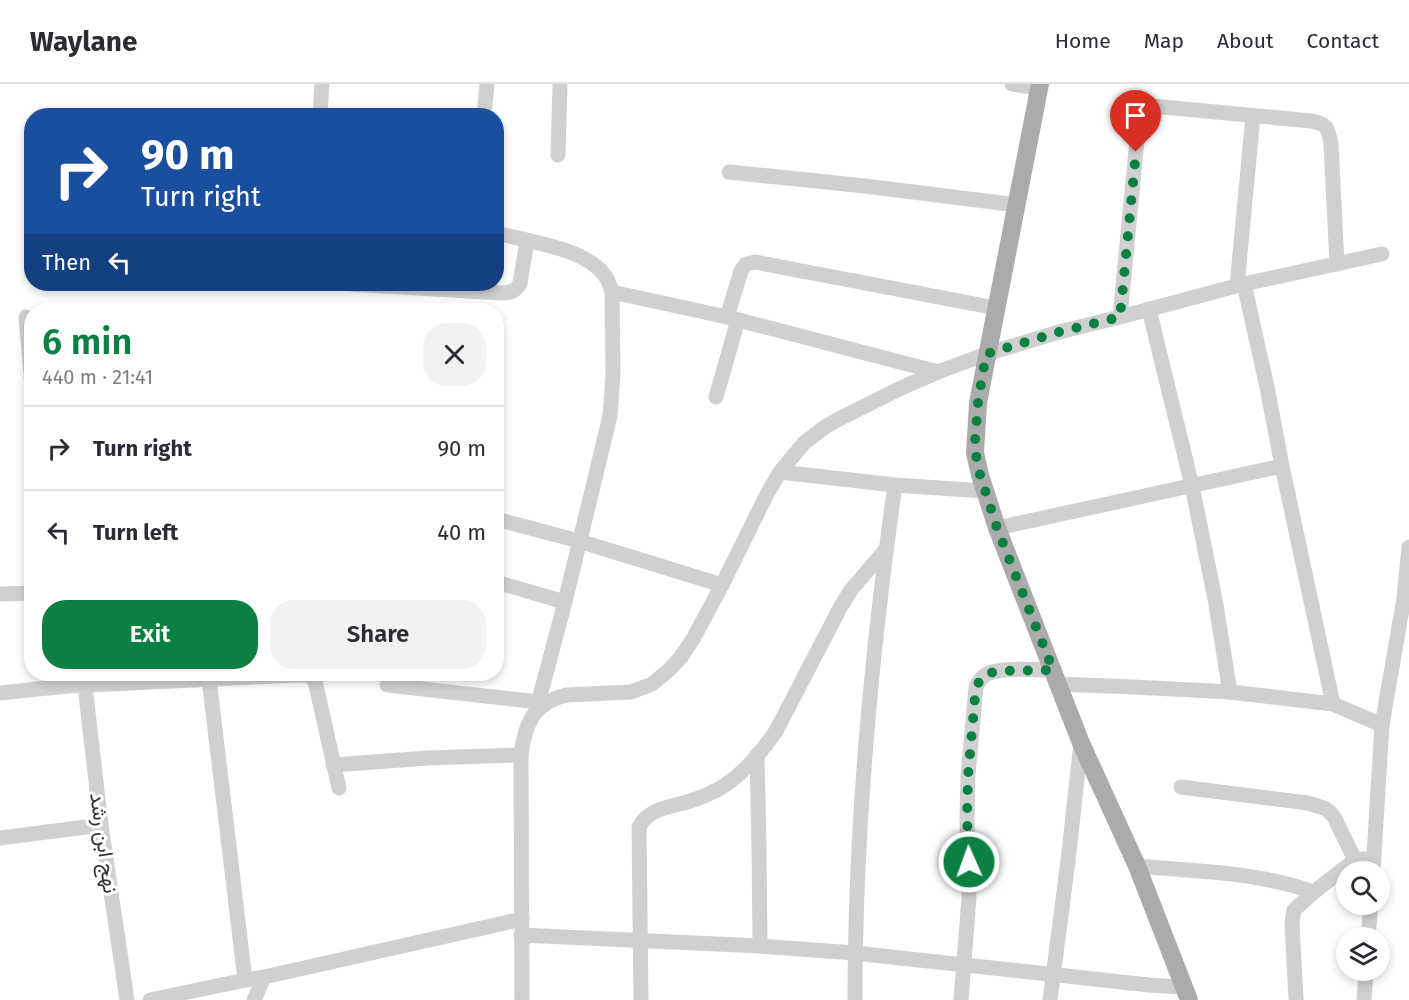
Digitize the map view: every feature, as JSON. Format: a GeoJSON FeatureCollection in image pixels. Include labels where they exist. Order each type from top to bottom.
{"type":"FeatureCollection","features":[{"type":"Feature","properties":{"kind":"main road"},"geometry":{"type":"LineString","coordinates":[[1039,86],[986,354],[978,403],[975,441],[977,465],[997,528],[1081,743],[1137,866],[1186,994]]}},
{"type":"Feature","properties":{"kind":"street"},"geometry":{"type":"LineString","coordinates":[[320,108],[322,84]]}},
{"type":"Feature","properties":{"kind":"street"},"geometry":{"type":"LineString","coordinates":[[485,106],[487,84]]}},
{"type":"Feature","properties":{"kind":"street"},"geometry":{"type":"LineString","coordinates":[[558,154],[560,84]]}},
{"type":"Feature","properties":{"kind":"street"},"geometry":{"type":"LineString","coordinates":[[1012,84],[1039,86]]}},
{"type":"Feature","properties":{"kind":"street"},"geometry":{"type":"LineString","coordinates":[[1120,317],[1139,119],[1144,111],[1152,106],[1321,123],[1329,131],[1331,144],[1337,264]]}},
{"type":"Feature","properties":{"kind":"street"},"geometry":{"type":"LineString","coordinates":[[1253,116],[1241,285],[1267,387],[1333,704]]}},
{"type":"Feature","properties":{"kind":"street"},"geometry":{"type":"LineString","coordinates":[[729,172],[818,180],[1017,205]]}},
{"type":"Feature","properties":{"kind":"street"},"geometry":{"type":"LineString","coordinates":[[504,235],[583,257],[601,271],[612,292],[613,376],[607,429],[565,602],[537,707],[526,730],[521,754],[522,1000]]}},
{"type":"Feature","properties":{"kind":"street"},"geometry":{"type":"LineString","coordinates":[[468,291],[501,293],[512,292],[519,287],[526,241]]}},
{"type":"Feature","properties":{"kind":"street"},"geometry":{"type":"LineString","coordinates":[[387,684],[537,707],[566,695],[631,692],[652,684],[681,657],[693,639],[780,472],[804,443],[825,427],[901,388],[986,354],[1059,332],[1241,285],[1382,254]]}},
{"type":"Feature","properties":{"kind":"street"},"geometry":{"type":"LineString","coordinates":[[716,397],[741,271],[746,264],[755,262],[996,308]]}},
{"type":"Feature","properties":{"kind":"street"},"geometry":{"type":"LineString","coordinates":[[612,292],[733,319],[938,372]]}},
{"type":"Feature","properties":{"kind":"street"},"geometry":{"type":"LineString","coordinates":[[1149,309],[1192,486],[1215,599],[1230,692]]}},
{"type":"Feature","properties":{"kind":"street"},"geometry":{"type":"LineString","coordinates":[[997,528],[1282,466]]}},
{"type":"Feature","properties":{"kind":"street"},"geometry":{"type":"LineString","coordinates":[[780,472],[984,492]]}},
{"type":"Feature","properties":{"kind":"street"},"geometry":{"type":"LineString","coordinates":[[855,1000],[863,785],[886,549],[895,485]]}},
{"type":"Feature","properties":{"kind":"street"},"geometry":{"type":"LineString","coordinates":[[504,521],[579,541],[722,585]]}},
{"type":"Feature","properties":{"kind":"street"},"geometry":{"type":"LineString","coordinates":[[1374,861],[1382,725],[1404,598],[1409,548]]}},
{"type":"Feature","properties":{"kind":"street"},"geometry":{"type":"LineString","coordinates":[[641,1000],[639,827],[647,816],[665,808],[695,800],[718,789],[739,774],[766,745],[845,600],[886,549]]}},
{"type":"Feature","properties":{"kind":"street"},"geometry":{"type":"LineString","coordinates":[[504,584],[565,602]]}},
{"type":"Feature","properties":{"kind":"street"},"geometry":{"type":"LineString","coordinates":[[0,594],[24,593]]}},
{"type":"Feature","properties":{"kind":"street"},"geometry":{"type":"LineString","coordinates":[[960,1000],[969,898],[968,776],[976,687],[981,678],[991,672],[1025,670],[1056,677],[1134,687],[1230,692],[1333,704],[1382,725]]}},
{"type":"Feature","properties":{"kind":"street"},"geometry":{"type":"LineString","coordinates":[[0,693],[62,681]]}},
{"type":"Feature","properties":{"kind":"street"},"geometry":{"type":"LineString","coordinates":[[70,681],[85,686],[107,681]]}},
{"type":"Feature","properties":{"kind":"street"},"geometry":{"type":"LineString","coordinates":[[209,681],[245,980]]}},
{"type":"Feature","properties":{"kind":"street"},"geometry":{"type":"LineString","coordinates":[[315,681],[339,788]]}},
{"type":"Feature","properties":{"kind":"street","name":"نهج ابن رشد"},"geometry":{"type":"LineString","coordinates":[[85,686],[100,825],[127,1000]]}},
{"type":"Feature","properties":{"kind":"street"},"geometry":{"type":"LineString","coordinates":[[1050,1000],[1081,743]]}},
{"type":"Feature","properties":{"kind":"street"},"geometry":{"type":"LineString","coordinates":[[333,765],[521,754]]}},
{"type":"Feature","properties":{"kind":"street"},"geometry":{"type":"LineString","coordinates":[[757,755],[760,946]]}},
{"type":"Feature","properties":{"kind":"street"},"geometry":{"type":"LineString","coordinates":[[1181,787],[1308,802],[1324,808],[1334,818],[1355,860],[1359,861]]}},
{"type":"Feature","properties":{"kind":"street"},"geometry":{"type":"LineString","coordinates":[[0,838],[100,825]]}},
{"type":"Feature","properties":{"kind":"street"},"geometry":{"type":"LineString","coordinates":[[1296,1000],[1293,914],[1297,906],[1355,860]]}},
{"type":"Feature","properties":{"kind":"street"},"geometry":{"type":"LineString","coordinates":[[1137,866],[1272,880],[1314,892]]}},
{"type":"Feature","properties":{"kind":"street"},"geometry":{"type":"LineString","coordinates":[[150,1000],[522,919]]}},
{"type":"Feature","properties":{"kind":"street"},"geometry":{"type":"LineString","coordinates":[[521,935],[760,946],[855,953],[1053,974],[1148,993],[1186,994]]}},
{"type":"Feature","properties":{"kind":"street"},"geometry":{"type":"LineString","coordinates":[[254,1000],[264,977]]}},
{"type":"Feature","properties":{"kind":"street"},"geometry":{"type":"LineString","coordinates":[[1364,1000],[1365,981]]}},
{"type":"Feature","properties":{"kind":"route"},"geometry":{"type":"LineString","coordinates":[[969,862],[968,776],[976,687],[981,678],[991,672],[1053,670],[997,528],[977,465],[975,441],[978,403],[986,354],[1120,317],[1136,152]]}}]}
